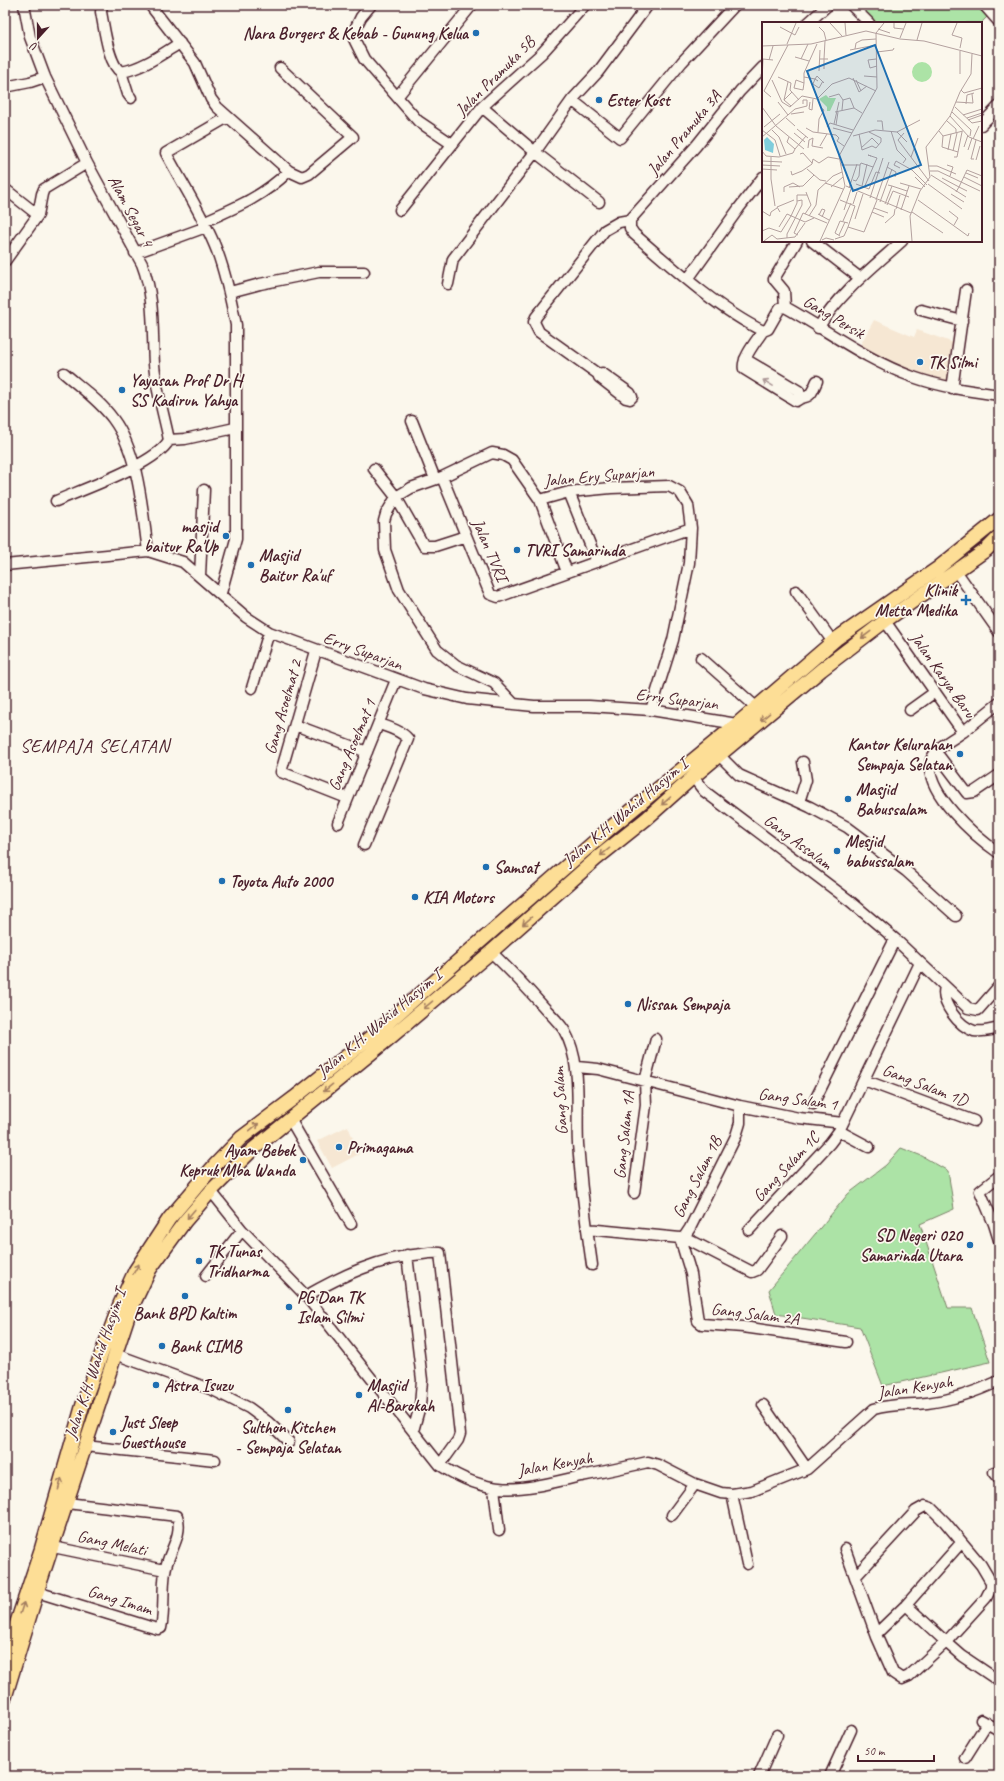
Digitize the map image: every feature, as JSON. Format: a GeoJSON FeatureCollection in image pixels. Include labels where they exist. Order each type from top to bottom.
{"type":"FeatureCollection","features":[{"type":"Feature","properties":{"kind":"main road","name":"Jalan K.H. Wahid Hasyim I"},"geometry":{"type":"LineString","coordinates":[[5,1658],[41,1550],[83,1404],[120,1304],[134,1271],[169,1219],[241,1138],[378,1031],[609,829],[737,724],[833,642],[938,568],[999,519]]}},
{"type":"Feature","properties":{"kind":"main road","name":"Jalan K.H. Wahid Hasyim I"},"geometry":{"type":"LineString","coordinates":[[6,1692],[129,1312],[150,1269],[185,1221],[211,1191],[251,1151],[491,952],[621,838],[646,819],[719,755],[821,670],[885,621],[986,550],[999,537]]}},
{"type":"Feature","properties":{"kind":"main road"},"geometry":{"type":"LineString","coordinates":[[609,829],[621,838]]}},
{"type":"Feature","properties":{"kind":"main road"},"geometry":{"type":"LineString","coordinates":[[241,1138],[251,1151]]}},
{"type":"Feature","properties":{"kind":"main road"},"geometry":{"type":"LineString","coordinates":[[83,1404],[98,1409]]}},
{"type":"Feature","properties":{"kind":"main road"},"geometry":{"type":"LineString","coordinates":[[76,1429],[87,1439]]}},
{"type":"Feature","properties":{"kind":"street","name":"Alam Segar 4"},"geometry":{"type":"LineString","coordinates":[[24,5],[30,36],[45,77],[87,164],[135,253],[148,281],[152,302],[154,366],[168,442]]}},
{"type":"Feature","properties":{"kind":"street"},"geometry":{"type":"LineString","coordinates":[[102,5],[109,51],[116,69],[121,72],[128,94],[131,98]]}},
{"type":"Feature","properties":{"kind":"street"},"geometry":{"type":"LineString","coordinates":[[150,5],[194,63],[211,99],[228,117],[289,171],[302,177],[309,174],[353,137],[280,68]]}},
{"type":"Feature","properties":{"kind":"street"},"geometry":{"type":"LineString","coordinates":[[371,5],[361,17],[354,31],[354,39],[357,47],[364,59],[418,121],[452,144]]}},
{"type":"Feature","properties":{"kind":"street"},"geometry":{"type":"LineString","coordinates":[[398,97],[472,5]]}},
{"type":"Feature","properties":{"kind":"street","name":"Jalan Pramuka 5B"},"geometry":{"type":"LineString","coordinates":[[400,210],[482,107],[542,53],[585,5]]}},
{"type":"Feature","properties":{"kind":"street"},"geometry":{"type":"LineString","coordinates":[[448,284],[453,258],[535,152],[572,100],[598,72],[648,5]]}},
{"type":"Feature","properties":{"kind":"street"},"geometry":{"type":"LineString","coordinates":[[572,100],[620,138],[682,62],[735,5]]}},
{"type":"Feature","properties":{"kind":"street"},"geometry":{"type":"LineString","coordinates":[[809,22],[828,5]]}},
{"type":"Feature","properties":{"kind":"street"},"geometry":{"type":"LineString","coordinates":[[852,5],[868,22]]}},
{"type":"Feature","properties":{"kind":"street"},"geometry":{"type":"LineString","coordinates":[[984,5],[995,10],[999,22]]}},
{"type":"Feature","properties":{"kind":"street"},"geometry":{"type":"LineString","coordinates":[[121,72],[127,71],[146,62],[180,43]]}},
{"type":"Feature","properties":{"kind":"street","name":"Jalan Pramuka 3A"},"geometry":{"type":"LineString","coordinates":[[630,220],[696,146],[740,91],[762,68]]}},
{"type":"Feature","properties":{"kind":"street"},"geometry":{"type":"LineString","coordinates":[[5,87],[30,82],[45,77]]}},
{"type":"Feature","properties":{"kind":"street"},"geometry":{"type":"LineString","coordinates":[[982,124],[999,106]]}},
{"type":"Feature","properties":{"kind":"street"},"geometry":{"type":"LineString","coordinates":[[482,107],[535,152],[599,202]]}},
{"type":"Feature","properties":{"kind":"street"},"geometry":{"type":"LineString","coordinates":[[221,594],[236,539],[236,325],[230,292],[217,250],[166,153],[228,117]]}},
{"type":"Feature","properties":{"kind":"street"},"geometry":{"type":"LineString","coordinates":[[5,261],[38,215],[44,189],[87,164]]}},
{"type":"Feature","properties":{"kind":"street"},"geometry":{"type":"LineString","coordinates":[[135,253],[205,225],[259,196],[289,171]]}},
{"type":"Feature","properties":{"kind":"street"},"geometry":{"type":"LineString","coordinates":[[688,279],[739,208],[762,179]]}},
{"type":"Feature","properties":{"kind":"street"},"geometry":{"type":"LineString","coordinates":[[5,189],[38,215]]}},
{"type":"Feature","properties":{"kind":"street"},"geometry":{"type":"LineString","coordinates":[[598,374],[539,332],[534,322],[536,317],[605,230],[619,222],[630,220],[630,228],[634,234],[715,301],[763,331]]}},
{"type":"Feature","properties":{"kind":"street"},"geometry":{"type":"LineString","coordinates":[[784,307],[784,291],[774,279],[796,242]]}},
{"type":"Feature","properties":{"kind":"street"},"geometry":{"type":"LineString","coordinates":[[813,242],[860,278]]}},
{"type":"Feature","properties":{"kind":"street"},"geometry":{"type":"LineString","coordinates":[[818,328],[829,310],[860,278],[901,242]]}},
{"type":"Feature","properties":{"kind":"street"},"geometry":{"type":"LineString","coordinates":[[230,292],[260,284],[319,272],[364,272]]}},
{"type":"Feature","properties":{"kind":"street"},"geometry":{"type":"LineString","coordinates":[[952,389],[966,290]]}},
{"type":"Feature","properties":{"kind":"street","name":"Gang Persik"},"geometry":{"type":"LineString","coordinates":[[817,381],[811,394],[807,397],[800,397],[796,401],[744,369],[743,366],[745,358],[763,331],[768,329],[780,308],[784,307],[818,328],[905,374],[952,389],[999,395]]}},
{"type":"Feature","properties":{"kind":"street"},"geometry":{"type":"LineString","coordinates":[[921,310],[962,321]]}},
{"type":"Feature","properties":{"kind":"street"},"geometry":{"type":"LineString","coordinates":[[64,372],[112,418],[127,443],[134,468],[148,551]]}},
{"type":"Feature","properties":{"kind":"street","name":"Jalan TVRI"},"geometry":{"type":"LineString","coordinates":[[412,421],[466,536],[490,594],[494,596],[498,597],[691,528]]}},
{"type":"Feature","properties":{"kind":"street"},"geometry":{"type":"LineString","coordinates":[[56,501],[134,468],[168,442],[235,428]]}},
{"type":"Feature","properties":{"kind":"street","name":"Jalan Ery Suparjan"},"geometry":{"type":"LineString","coordinates":[[396,497],[411,488],[438,478],[492,452],[503,455],[512,460],[540,500],[569,492],[611,488],[669,486],[680,492],[688,504],[691,528],[689,563],[675,633],[651,710]]}},
{"type":"Feature","properties":{"kind":"street"},"geometry":{"type":"LineString","coordinates":[[374,469],[396,497],[424,546],[434,546],[466,536]]}},
{"type":"Feature","properties":{"kind":"street"},"geometry":{"type":"LineString","coordinates":[[200,576],[204,490]]}},
{"type":"Feature","properties":{"kind":"street"},"geometry":{"type":"LineString","coordinates":[[569,492],[597,562]]}},
{"type":"Feature","properties":{"kind":"street"},"geometry":{"type":"LineString","coordinates":[[396,497],[386,514],[384,521],[385,550],[399,590],[437,650],[456,665],[494,683],[514,704]]}},
{"type":"Feature","properties":{"kind":"street"},"geometry":{"type":"LineString","coordinates":[[540,500],[567,572]]}},
{"type":"Feature","properties":{"kind":"street","name":"Erry Suparjan"},"geometry":{"type":"LineString","coordinates":[[5,565],[148,551],[178,559],[200,576],[246,617],[269,632],[316,651],[424,690],[460,697],[534,706],[589,706],[651,710],[737,724]]}},
{"type":"Feature","properties":{"kind":"street"},"geometry":{"type":"LineString","coordinates":[[956,571],[999,632]]}},
{"type":"Feature","properties":{"kind":"street"},"geometry":{"type":"LineString","coordinates":[[796,592],[833,642]]}},
{"type":"Feature","properties":{"kind":"street","name":"Jalan Karya Baru"},"geometry":{"type":"LineString","coordinates":[[885,621],[963,732],[936,752]]}},
{"type":"Feature","properties":{"kind":"street"},"geometry":{"type":"LineString","coordinates":[[252,688],[269,632]]}},
{"type":"Feature","properties":{"kind":"street","name":"Gang Asoelmat 2"},"geometry":{"type":"LineString","coordinates":[[316,651],[281,772],[347,798]]}},
{"type":"Feature","properties":{"kind":"street"},"geometry":{"type":"LineString","coordinates":[[701,658],[756,708]]}},
{"type":"Feature","properties":{"kind":"street","name":"Gang Asoelmat 1"},"geometry":{"type":"LineString","coordinates":[[338,823],[396,680]]}},
{"type":"Feature","properties":{"kind":"street"},"geometry":{"type":"LineString","coordinates":[[910,710],[935,692]]}},
{"type":"Feature","properties":{"kind":"street"},"geometry":{"type":"LineString","coordinates":[[963,732],[999,703]]}},
{"type":"Feature","properties":{"kind":"street"},"geometry":{"type":"LineString","coordinates":[[364,845],[408,739],[405,735],[392,728],[379,724]]}},
{"type":"Feature","properties":{"kind":"street"},"geometry":{"type":"LineString","coordinates":[[295,725],[366,752]]}},
{"type":"Feature","properties":{"kind":"street"},"geometry":{"type":"LineString","coordinates":[[999,775],[974,792],[967,793],[936,752],[932,760],[931,771],[934,783],[955,815],[971,832],[999,853]]}},
{"type":"Feature","properties":{"kind":"street"},"geometry":{"type":"LineString","coordinates":[[719,755],[739,775],[799,802],[847,827],[906,871],[956,916]]}},
{"type":"Feature","properties":{"kind":"street"},"geometry":{"type":"LineString","coordinates":[[799,802],[806,780],[803,762]]}},
{"type":"Feature","properties":{"kind":"street","name":"Gang Assalam"},"geometry":{"type":"LineString","coordinates":[[693,777],[704,791],[850,901],[895,939],[968,1008],[978,1010],[999,986]]}},
{"type":"Feature","properties":{"kind":"street"},"geometry":{"type":"LineString","coordinates":[[813,1104],[895,939]]}},
{"type":"Feature","properties":{"kind":"street","name":"Gang Salam"},"geometry":{"type":"LineString","coordinates":[[491,952],[558,1022],[564,1032],[577,1067],[578,1146],[583,1207],[587,1229]]}},
{"type":"Feature","properties":{"kind":"street","name":"Gang Salam 1"},"geometry":{"type":"LineString","coordinates":[[577,1067],[598,1069],[740,1106],[841,1127],[920,963]]}},
{"type":"Feature","properties":{"kind":"street"},"geometry":{"type":"LineString","coordinates":[[946,987],[944,992],[945,1000],[963,1025],[975,1031],[999,1028]]}},
{"type":"Feature","properties":{"kind":"street","name":"Gang Salam 1A"},"geometry":{"type":"LineString","coordinates":[[634,1193],[646,1105],[645,1081],[656,1039]]}},
{"type":"Feature","properties":{"kind":"street","name":"Gang Salam 1D"},"geometry":{"type":"LineString","coordinates":[[864,1080],[974,1121]]}},
{"type":"Feature","properties":{"kind":"street","name":"Gang Salam 1B"},"geometry":{"type":"LineString","coordinates":[[587,1229],[682,1237],[690,1228],[734,1140],[740,1123],[740,1106]]}},
{"type":"Feature","properties":{"kind":"street"},"geometry":{"type":"LineString","coordinates":[[290,1119],[351,1224]]}},
{"type":"Feature","properties":{"kind":"street"},"geometry":{"type":"LineString","coordinates":[[841,1127],[869,1147]]}},
{"type":"Feature","properties":{"kind":"street","name":"Gang Salam 1C"},"geometry":{"type":"LineString","coordinates":[[749,1230],[830,1143],[841,1127]]}},
{"type":"Feature","properties":{"kind":"street"},"geometry":{"type":"LineString","coordinates":[[999,1176],[980,1191],[999,1240]]}},
{"type":"Feature","properties":{"kind":"street","name":"Jalan Kenyah"},"geometry":{"type":"LineString","coordinates":[[211,1191],[242,1230],[306,1296],[440,1465],[459,1477],[494,1488],[527,1488],[648,1462],[658,1465],[695,1484],[721,1493],[732,1494],[752,1491],[807,1469],[874,1409],[929,1403],[955,1398],[999,1381]]}},
{"type":"Feature","properties":{"kind":"street"},"geometry":{"type":"LineString","coordinates":[[587,1229],[592,1265]]}},
{"type":"Feature","properties":{"kind":"street"},"geometry":{"type":"LineString","coordinates":[[206,1276],[242,1230]]}},
{"type":"Feature","properties":{"kind":"street"},"geometry":{"type":"LineString","coordinates":[[682,1237],[752,1272],[757,1270],[782,1236]]}},
{"type":"Feature","properties":{"kind":"street","name":"Gang Salam 2A"},"geometry":{"type":"LineString","coordinates":[[682,1237],[692,1274],[698,1321],[702,1324],[743,1327],[846,1342]]}},
{"type":"Feature","properties":{"kind":"street"},"geometry":{"type":"LineString","coordinates":[[306,1296],[336,1279],[380,1263],[407,1255],[440,1253],[442,1258],[451,1362],[460,1434],[458,1440],[440,1465]]}},
{"type":"Feature","properties":{"kind":"street"},"geometry":{"type":"LineString","coordinates":[[407,1255],[422,1380],[420,1406],[413,1431]]}},
{"type":"Feature","properties":{"kind":"street"},"geometry":{"type":"LineString","coordinates":[[115,1354],[213,1390],[249,1408],[268,1422],[288,1442]]}},
{"type":"Feature","properties":{"kind":"street"},"geometry":{"type":"LineString","coordinates":[[763,1405],[807,1469]]}},
{"type":"Feature","properties":{"kind":"street"},"geometry":{"type":"LineString","coordinates":[[87,1439],[183,1456],[215,1460]]}},
{"type":"Feature","properties":{"kind":"street"},"geometry":{"type":"LineString","coordinates":[[672,1515],[695,1484]]}},
{"type":"Feature","properties":{"kind":"street"},"geometry":{"type":"LineString","coordinates":[[494,1488],[499,1530]]}},
{"type":"Feature","properties":{"kind":"street"},"geometry":{"type":"LineString","coordinates":[[732,1494],[747,1564]]}},
{"type":"Feature","properties":{"kind":"street"},"geometry":{"type":"LineString","coordinates":[[67,1502],[176,1516],[178,1531],[165,1570]]}},
{"type":"Feature","properties":{"kind":"street"},"geometry":{"type":"LineString","coordinates":[[845,1549],[855,1577],[876,1634],[893,1673],[902,1679],[909,1676],[946,1642],[986,1598],[991,1588],[989,1578],[981,1565],[961,1543],[945,1522],[930,1508],[925,1506],[916,1511],[855,1577]]}},
{"type":"Feature","properties":{"kind":"street"},"geometry":{"type":"LineString","coordinates":[[876,1634],[906,1605],[961,1543]]}},
{"type":"Feature","properties":{"kind":"street","name":"Gang Melati"},"geometry":{"type":"LineString","coordinates":[[53,1547],[165,1570]]}},
{"type":"Feature","properties":{"kind":"street","name":"Gang Imam"},"geometry":{"type":"LineString","coordinates":[[38,1592],[158,1629],[161,1628],[163,1622],[165,1570]]}},
{"type":"Feature","properties":{"kind":"street"},"geometry":{"type":"LineString","coordinates":[[906,1605],[962,1656],[999,1681]]}},
{"type":"Feature","properties":{"kind":"street"},"geometry":{"type":"LineString","coordinates":[[965,1758],[984,1721],[999,1730]]}},
{"type":"Feature","properties":{"kind":"street"},"geometry":{"type":"LineString","coordinates":[[830,1776],[851,1730]]}},
{"type":"Feature","properties":{"kind":"street"},"geometry":{"type":"LineString","coordinates":[[759,1776],[777,1735]]}},
{"type":"Feature","properties":{"kind":"shaded area","name":"TK Silmi"},"geometry":{"type":"Polygon","coordinates":[[[874,320],[914,337],[917,330],[957,344],[951,386],[915,375],[858,349],[874,320]]]}},
{"type":"Feature","properties":{"kind":"shaded area","name":"Primagama"},"geometry":{"type":"Polygon","coordinates":[[[348,1126],[359,1154],[332,1168],[317,1141],[348,1126]]]}},
{"type":"Feature","properties":{"kind":"green space"},"geometry":{"type":"Polygon","coordinates":[[[859,5],[975,5],[987,17],[982,22],[876,22],[859,5]]]}},
{"type":"Feature","properties":{"kind":"green space"},"geometry":{"type":"Polygon","coordinates":[[[901,1148],[922,1156],[948,1171],[954,1209],[920,1224],[948,1308],[972,1308],[990,1362],[883,1386],[860,1327],[776,1314],[769,1290],[848,1194],[886,1165],[901,1148]]]}},
{"type":"Feature","properties":{"kind":"place","name":"Nara Burgers & Kebab - Gunung Kelua"},"geometry":{"type":"Point","coordinates":[476,33]}},
{"type":"Feature","properties":{"kind":"place","name":"Ester Kost"},"geometry":{"type":"Point","coordinates":[599,100]}},
{"type":"Feature","properties":{"kind":"place","name":"TK Silmi"},"geometry":{"type":"Point","coordinates":[920,362]}},
{"type":"Feature","properties":{"kind":"place","name":"Yayasan Prof Dr H SS Kadirun Yahya"},"geometry":{"type":"Point","coordinates":[122,390]}},
{"type":"Feature","properties":{"kind":"place","name":"masjid baitur Ra'Up"},"geometry":{"type":"Point","coordinates":[226,536]}},
{"type":"Feature","properties":{"kind":"place","name":"TVRI Samarinda"},"geometry":{"type":"Point","coordinates":[517,550]}},
{"type":"Feature","properties":{"kind":"place","name":"Masjid Baitur Ra'uf"},"geometry":{"type":"Point","coordinates":[251,565]}},
{"type":"Feature","properties":{"kind":"place","name":"Klinik Metta Medika"},"geometry":{"type":"Point","coordinates":[966,600]}},
{"type":"Feature","properties":{"kind":"place","name":"Kantor Kelurahan Sempaja Selatan"},"geometry":{"type":"Point","coordinates":[960,754]}},
{"type":"Feature","properties":{"kind":"place","name":"Masjid Babussalam"},"geometry":{"type":"Point","coordinates":[848,799]}},
{"type":"Feature","properties":{"kind":"place","name":"Mesjid babussalam"},"geometry":{"type":"Point","coordinates":[837,851]}},
{"type":"Feature","properties":{"kind":"place","name":"Samsat"},"geometry":{"type":"Point","coordinates":[486,867]}},
{"type":"Feature","properties":{"kind":"place","name":"Toyota Auto 2000"},"geometry":{"type":"Point","coordinates":[222,881]}},
{"type":"Feature","properties":{"kind":"place","name":"KIA Motors"},"geometry":{"type":"Point","coordinates":[415,897]}},
{"type":"Feature","properties":{"kind":"place","name":"Nissan Sempaja"},"geometry":{"type":"Point","coordinates":[628,1004]}},
{"type":"Feature","properties":{"kind":"place","name":"Primagama"},"geometry":{"type":"Point","coordinates":[339,1147]}},
{"type":"Feature","properties":{"kind":"place","name":"Ayam Bebek Kepruk Mba Wanda"},"geometry":{"type":"Point","coordinates":[303,1160]}},
{"type":"Feature","properties":{"kind":"place","name":"SD Negeri 020 Samarinda Utara"},"geometry":{"type":"Point","coordinates":[970,1245]}},
{"type":"Feature","properties":{"kind":"place","name":"TK Tunas Tridharma"},"geometry":{"type":"Point","coordinates":[199,1261]}},
{"type":"Feature","properties":{"kind":"place","name":"Bank BPD Kaltim"},"geometry":{"type":"Point","coordinates":[185,1296]}},
{"type":"Feature","properties":{"kind":"place","name":"PG Dan TK Islam Silmi"},"geometry":{"type":"Point","coordinates":[289,1307]}},
{"type":"Feature","properties":{"kind":"place","name":"Bank CIMB"},"geometry":{"type":"Point","coordinates":[162,1346]}},
{"type":"Feature","properties":{"kind":"place","name":"Astra Isuzu"},"geometry":{"type":"Point","coordinates":[156,1385]}},
{"type":"Feature","properties":{"kind":"place","name":"Masjid Al-Barokah"},"geometry":{"type":"Point","coordinates":[359,1395]}},
{"type":"Feature","properties":{"kind":"place","name":"Sulthon Kitchen - Sempaja Selatan"},"geometry":{"type":"Point","coordinates":[288,1410]}},
{"type":"Feature","properties":{"kind":"place","name":"Just Sleep Guesthouse"},"geometry":{"type":"Point","coordinates":[113,1432]}},
{"type":"Feature","properties":{"kind":"district","name":"SEMPAJA SELATAN"},"geometry":{"type":"Point","coordinates":[95,746]}}]}
